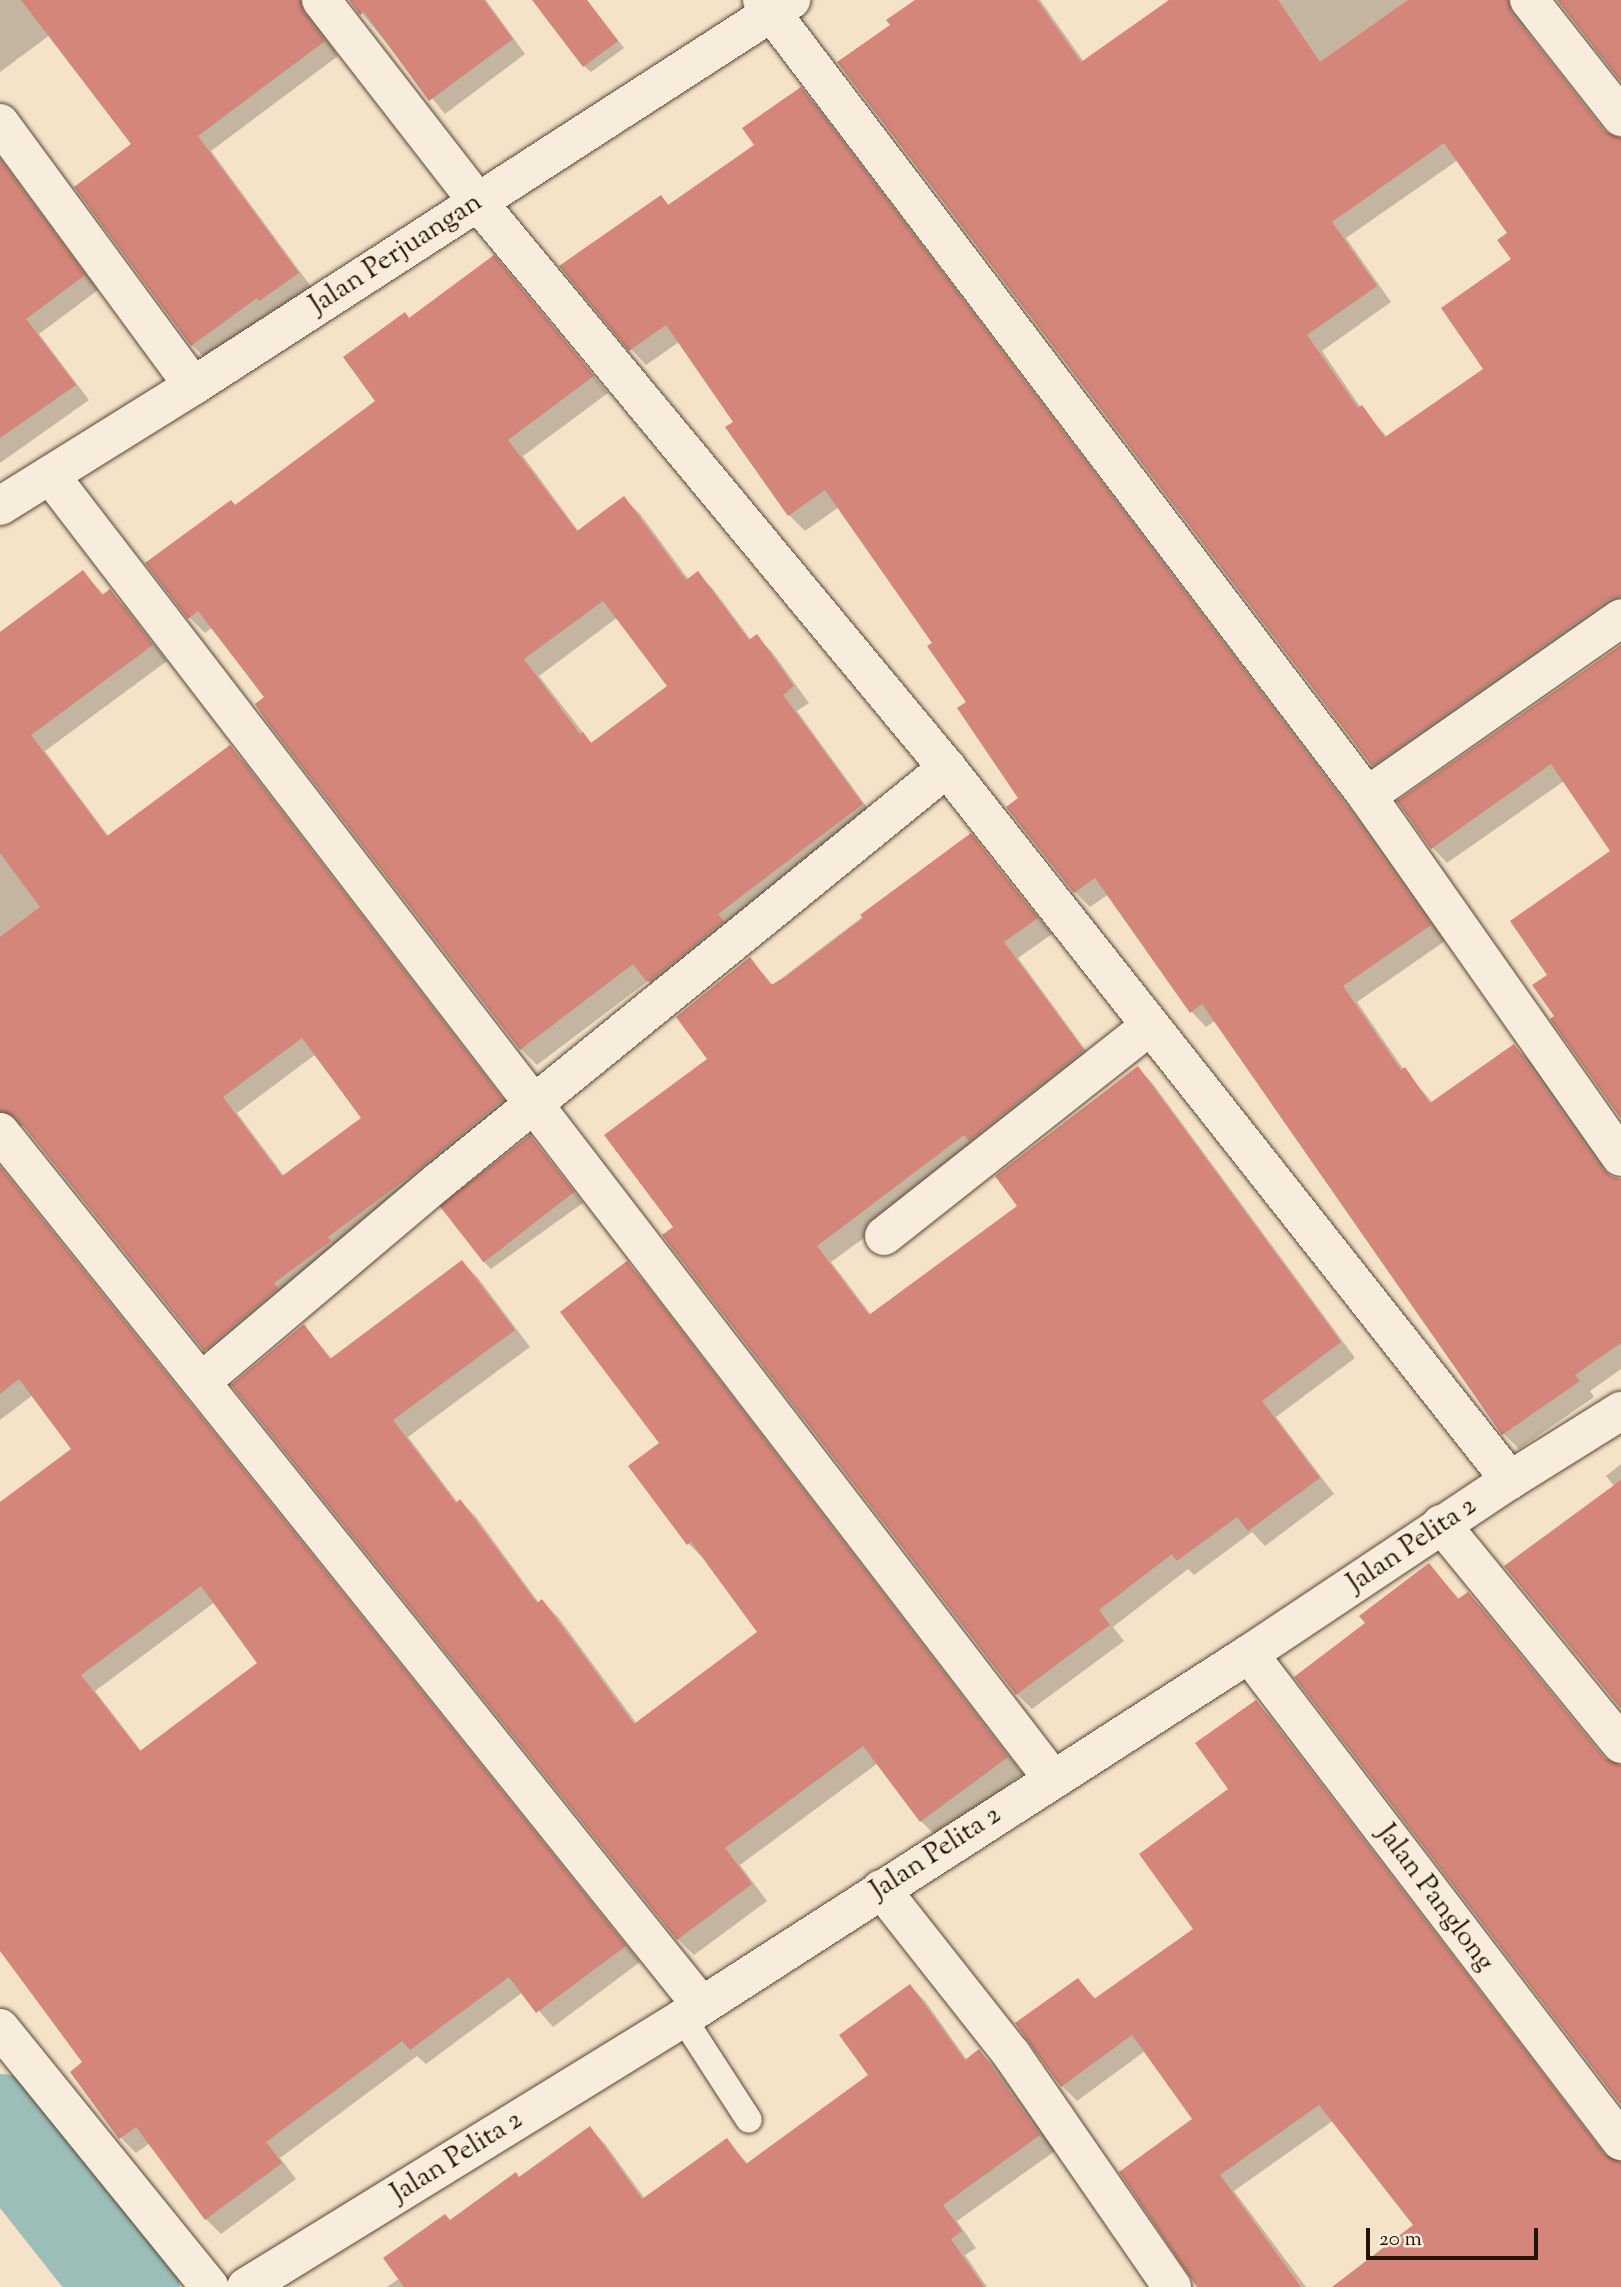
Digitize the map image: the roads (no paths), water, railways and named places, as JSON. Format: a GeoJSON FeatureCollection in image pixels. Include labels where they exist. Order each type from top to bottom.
{"type":"FeatureCollection","features":[{"type":"Feature","properties":{"kind":"street"},"geometry":{"type":"LineString","coordinates":[[321,0],[477,201],[947,768],[1149,1027],[1510,1480]]}},
{"type":"Feature","properties":{"kind":"street"},"geometry":{"type":"LineString","coordinates":[[1529,0],[1621,117]]}},
{"type":"Feature","properties":{"kind":"street"},"geometry":{"type":"LineString","coordinates":[[774,4],[1367,796],[1621,1157]]}},
{"type":"Feature","properties":{"kind":"street","name":"Jalan Perjuangan"},"geometry":{"type":"LineString","coordinates":[[0,506],[193,386],[774,4]]}},
{"type":"Feature","properties":{"kind":"street"},"geometry":{"type":"LineString","coordinates":[[0,123],[193,386]]}},
{"type":"Feature","properties":{"kind":"street"},"geometry":{"type":"LineString","coordinates":[[50,474],[1052,1778]]}},
{"type":"Feature","properties":{"kind":"street"},"geometry":{"type":"LineString","coordinates":[[1367,796],[1621,618]]}},
{"type":"Feature","properties":{"kind":"street"},"geometry":{"type":"LineString","coordinates":[[201,1382],[408,1206],[947,768]]}},
{"type":"Feature","properties":{"kind":"street"},"geometry":{"type":"LineString","coordinates":[[884,1236],[1149,1027]]}},
{"type":"Feature","properties":{"kind":"street"},"geometry":{"type":"LineString","coordinates":[[0,1132],[201,1382],[692,2012]]}},
{"type":"Feature","properties":{"kind":"street","name":"Jalan Pelita 2"},"geometry":{"type":"LineString","coordinates":[[246,2287],[692,2012],[1248,1654],[1441,1524],[1621,1411]]}},
{"type":"Feature","properties":{"kind":"street"},"geometry":{"type":"LineString","coordinates":[[1441,1524],[1621,1745]]}},
{"type":"Feature","properties":{"kind":"street","name":"Jalan Panglong"},"geometry":{"type":"LineString","coordinates":[[1248,1654],[1621,2141]]}},
{"type":"Feature","properties":{"kind":"street"},"geometry":{"type":"LineString","coordinates":[[881,1889],[1012,2055],[1172,2287]]}},
{"type":"Feature","properties":{"kind":"street"},"geometry":{"type":"LineString","coordinates":[[0,2028],[210,2287]]}},
{"type":"Feature","properties":{"kind":"lane"},"geometry":{"type":"LineString","coordinates":[[692,2012],[750,2120]]}},
{"type":"Feature","properties":{"kind":"waterway"},"geometry":{"type":"LineString","coordinates":[[0,2125],[128,2287]]}}]}
